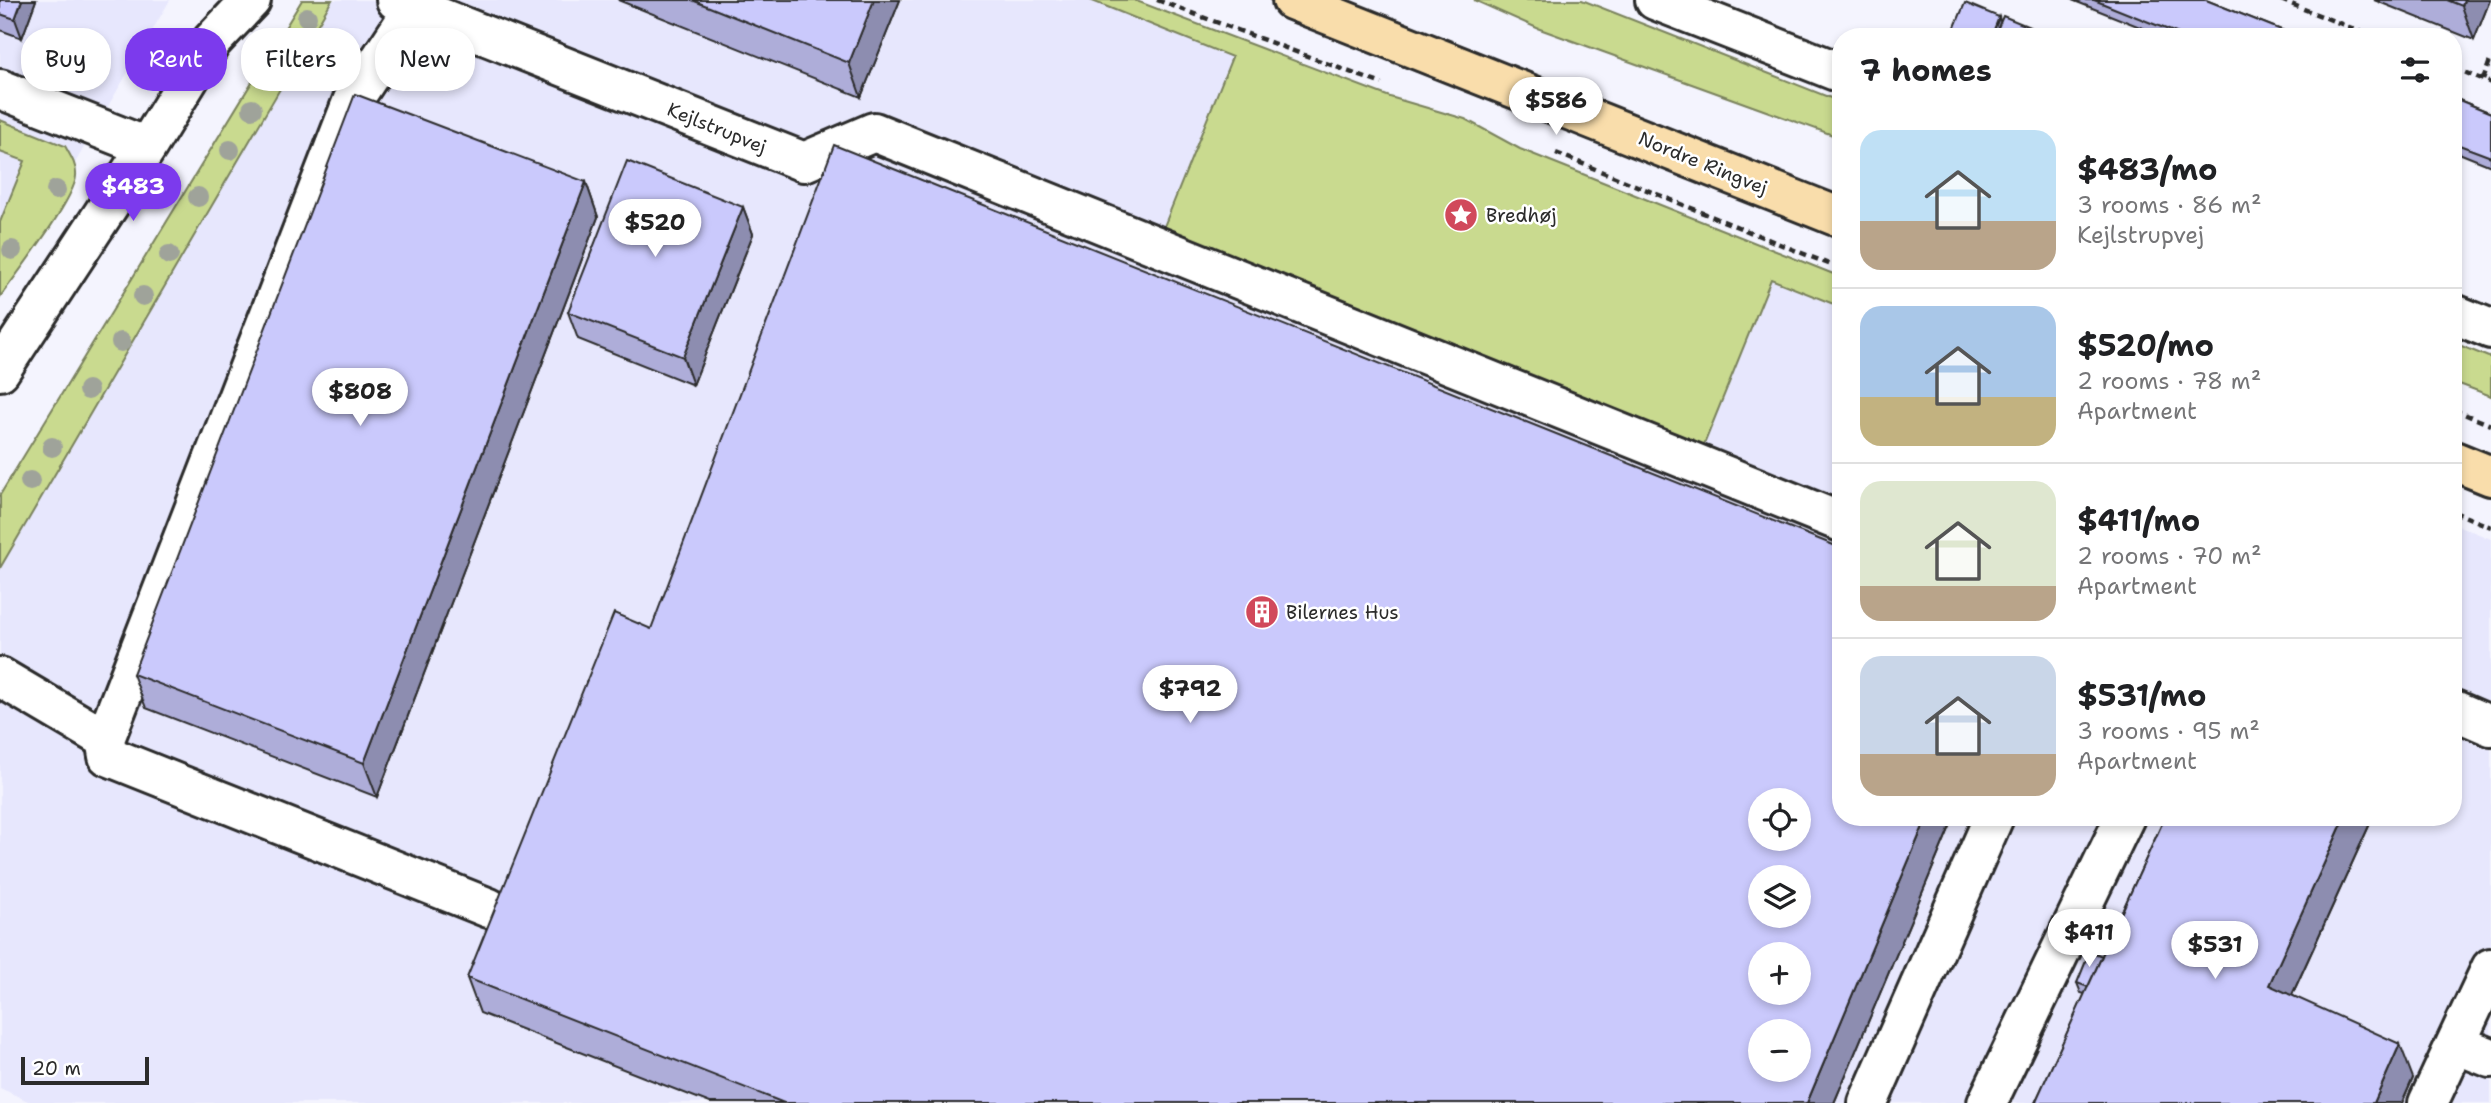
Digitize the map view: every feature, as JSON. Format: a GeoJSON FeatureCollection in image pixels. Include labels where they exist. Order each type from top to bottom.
{"type":"FeatureCollection","features":[{"type":"Feature","properties":{"kind":"main road","name":"Nordre Ringvej"},"geometry":{"type":"LineString","coordinates":[[1292,0],[1832,214]]}},
{"type":"Feature","properties":{"kind":"main road"},"geometry":{"type":"LineString","coordinates":[[2462,464],[2491,476]]}},
{"type":"Feature","properties":{"kind":"street"},"geometry":{"type":"LineString","coordinates":[[216,28],[225,0]]}},
{"type":"Feature","properties":{"kind":"street"},"geometry":{"type":"LineString","coordinates":[[224,28],[251,0]]}},
{"type":"Feature","properties":{"kind":"street"},"geometry":{"type":"LineString","coordinates":[[1655,0],[1832,69]]}},
{"type":"Feature","properties":{"kind":"street"},"geometry":{"type":"LineString","coordinates":[[405,4],[352,102],[105,739],[108,756],[489,908]]}},
{"type":"Feature","properties":{"kind":"street","name":"Kejlstrupvej"},"geometry":{"type":"LineString","coordinates":[[405,4],[804,162],[874,132],[1832,518]]}},
{"type":"Feature","properties":{"kind":"street"},"geometry":{"type":"LineString","coordinates":[[0,89],[147,147]]}},
{"type":"Feature","properties":{"kind":"street"},"geometry":{"type":"LineString","coordinates":[[0,372],[181,91]]}},
{"type":"Feature","properties":{"kind":"street"},"geometry":{"type":"LineString","coordinates":[[2462,317],[2491,328]]}},
{"type":"Feature","properties":{"kind":"street"},"geometry":{"type":"LineString","coordinates":[[0,677],[105,739]]}},
{"type":"Feature","properties":{"kind":"street"},"geometry":{"type":"LineString","coordinates":[[2462,713],[2491,726]]}},
{"type":"Feature","properties":{"kind":"street"},"geometry":{"type":"LineString","coordinates":[[1868,1103],[1990,826]]}},
{"type":"Feature","properties":{"kind":"street"},"geometry":{"type":"LineString","coordinates":[[1987,1103],[2121,826]]}},
{"type":"Feature","properties":{"kind":"street"},"geometry":{"type":"LineString","coordinates":[[2428,1103],[2491,968]]}},
{"type":"Feature","properties":{"kind":"street"},"geometry":{"type":"LineString","coordinates":[[2456,1044],[2491,1058]]}},
{"type":"Feature","properties":{"kind":"path"},"geometry":{"type":"LineString","coordinates":[[1157,0],[1390,87]]}},
{"type":"Feature","properties":{"kind":"path"},"geometry":{"type":"LineString","coordinates":[[2281,0],[2351,28]]}},
{"type":"Feature","properties":{"kind":"path"},"geometry":{"type":"LineString","coordinates":[[2483,80],[2491,58]]}},
{"type":"Feature","properties":{"kind":"path"},"geometry":{"type":"LineString","coordinates":[[2462,71],[2491,83]]}},
{"type":"Feature","properties":{"kind":"path"},"geometry":{"type":"LineString","coordinates":[[1546,148],[1832,265]]}},
{"type":"Feature","properties":{"kind":"path"},"geometry":{"type":"LineString","coordinates":[[2462,413],[2491,425]]}},
{"type":"Feature","properties":{"kind":"path"},"geometry":{"type":"LineString","coordinates":[[2462,515],[2491,527]]}},
{"type":"Feature","properties":{"kind":"shaded area"},"geometry":{"type":"Polygon","coordinates":[[[0,0],[170,0],[154,28],[125,28],[125,77],[68,175],[0,274],[0,0]]]}},
{"type":"Feature","properties":{"kind":"shaded area"},"geometry":{"type":"Polygon","coordinates":[[[302,0],[1123,0],[1832,278],[1832,826],[2462,826],[2462,527],[2491,539],[2491,1103],[32,1103],[0,1088],[0,497],[247,91],[361,91],[361,28],[285,28],[302,0]]]}},
{"type":"Feature","properties":{"kind":"green space"},"geometry":{"type":"Polygon","coordinates":[[[302,0],[332,0],[316,28],[285,28],[302,0]]]}},
{"type":"Feature","properties":{"kind":"green space"},"geometry":{"type":"Polygon","coordinates":[[[1090,0],[1134,0],[1390,97],[1465,119],[1520,149],[1832,273],[1832,303],[1771,279],[1701,452],[1159,239],[1232,57],[1090,0]]]}},
{"type":"Feature","properties":{"kind":"green space"},"geometry":{"type":"Polygon","coordinates":[[[1474,0],[1582,0],[1832,98],[1832,135],[1537,28],[1474,0]]]}},
{"type":"Feature","properties":{"kind":"green space"},"geometry":{"type":"Polygon","coordinates":[[[246,91],[279,91],[0,568],[0,495],[246,91]]]}},
{"type":"Feature","properties":{"kind":"green space"},"geometry":{"type":"Polygon","coordinates":[[[0,120],[65,146],[73,160],[76,176],[56,219],[0,297],[0,222],[25,161],[0,152],[0,120]]]}},
{"type":"Feature","properties":{"kind":"green space"},"geometry":{"type":"Polygon","coordinates":[[[2462,346],[2491,358],[2491,396],[2462,385],[2462,346]]]}},
{"type":"Feature","properties":{"kind":"building"},"geometry":{"type":"Polygon","coordinates":[[[0,0],[22,0],[15,19],[0,14],[0,0]]]}},
{"type":"Feature","properties":{"kind":"building"},"geometry":{"type":"Polygon","coordinates":[[[692,0],[874,0],[849,63],[692,0]]]}},
{"type":"Feature","properties":{"kind":"building"},"geometry":{"type":"Polygon","coordinates":[[[2094,0],[2206,0],[2276,28],[2164,28],[2094,0]]]}},
{"type":"Feature","properties":{"kind":"building"},"geometry":{"type":"Polygon","coordinates":[[[2447,0],[2464,0],[2462,6],[2447,0]]]}},
{"type":"Feature","properties":{"kind":"building"},"geometry":{"type":"Polygon","coordinates":[[[1965,3],[1999,17],[1995,28],[1955,28],[1965,3]]]}},
{"type":"Feature","properties":{"kind":"building"},"geometry":{"type":"Polygon","coordinates":[[[2003,16],[2032,28],[1998,28],[2003,16]]]}},
{"type":"Feature","properties":{"kind":"building"},"geometry":{"type":"Polygon","coordinates":[[[355,94],[586,182],[364,763],[133,674],[355,94]]]}},
{"type":"Feature","properties":{"kind":"building"},"geometry":{"type":"Polygon","coordinates":[[[2462,101],[2491,113],[2491,157],[2462,146],[2462,101]]]}},
{"type":"Feature","properties":{"kind":"building","name":"Bilernes Hus"},"geometry":{"type":"Polygon","coordinates":[[[834,145],[1832,544],[1832,826],[1923,826],[1807,1103],[784,1103],[467,978],[614,613],[651,629],[834,145]]]}},
{"type":"Feature","properties":{"kind":"building"},"geometry":{"type":"Polygon","coordinates":[[[627,161],[743,207],[683,357],[568,312],[627,161]]]}},
{"type":"Feature","properties":{"kind":"building"},"geometry":{"type":"Polygon","coordinates":[[[2161,826],[2341,826],[2269,985],[2400,1044],[2374,1103],[2035,1103],[2161,826]]]}},
{"type":"Feature","properties":{"kind":"building"},"geometry":{"type":"Polygon","coordinates":[[[2090,951],[2102,956],[2088,987],[2077,983],[2090,951]]]}},
{"type":"Feature","properties":{"kind":"place","name":"Bredhøj"},"geometry":{"type":"Point","coordinates":[1461,215]}},
{"type":"Feature","properties":{"kind":"place","name":"Bilernes Hus"},"geometry":{"type":"Point","coordinates":[1262,612]}}]}
